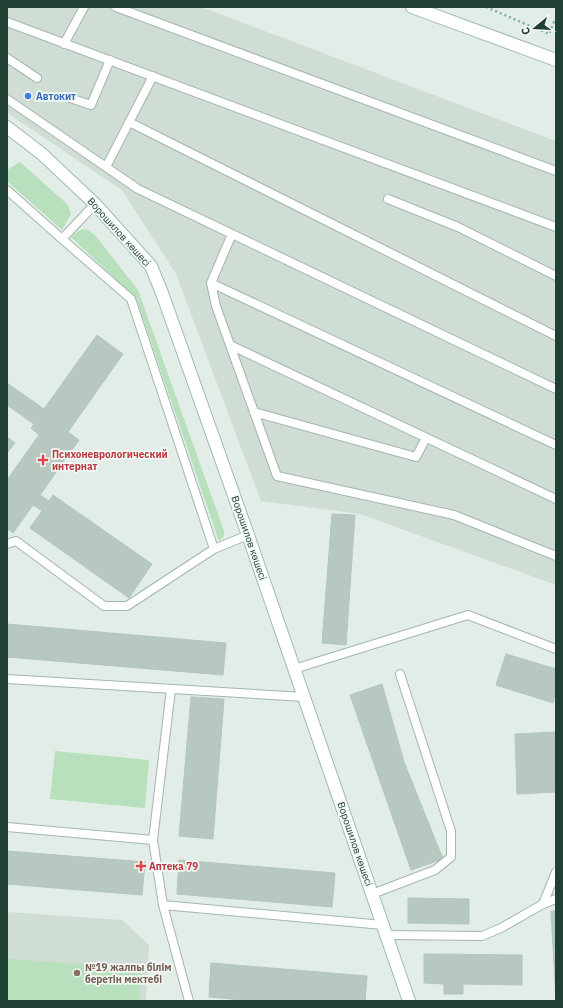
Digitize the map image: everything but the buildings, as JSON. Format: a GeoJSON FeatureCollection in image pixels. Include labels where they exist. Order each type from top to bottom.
{"type":"FeatureCollection","features":[{"type":"Feature","properties":{"kind":"street"},"geometry":{"type":"LineString","coordinates":[[412,7],[556,60]]}},
{"type":"Feature","properties":{"kind":"street","name":"Ворошилов көшесі"},"geometry":{"type":"LineString","coordinates":[[7,127],[42,154],[95,204],[150,266],[162,293],[248,535],[409,1001]]}},
{"type":"Feature","properties":{"kind":"lane"},"geometry":{"type":"LineString","coordinates":[[64,44],[84,7]]}},
{"type":"Feature","properties":{"kind":"lane"},"geometry":{"type":"LineString","coordinates":[[116,7],[556,171]]}},
{"type":"Feature","properties":{"kind":"lane"},"geometry":{"type":"LineString","coordinates":[[7,22],[556,227]]}},
{"type":"Feature","properties":{"kind":"lane"},"geometry":{"type":"LineString","coordinates":[[7,58],[37,78]]}},
{"type":"Feature","properties":{"kind":"lane"},"geometry":{"type":"LineString","coordinates":[[70,98],[91,105],[110,60]]}},
{"type":"Feature","properties":{"kind":"lane"},"geometry":{"type":"LineString","coordinates":[[106,167],[153,76]]}},
{"type":"Feature","properties":{"kind":"lane"},"geometry":{"type":"LineString","coordinates":[[7,99],[138,189],[556,389]]}},
{"type":"Feature","properties":{"kind":"lane"},"geometry":{"type":"LineString","coordinates":[[129,122],[556,336]]}},
{"type":"Feature","properties":{"kind":"lane"},"geometry":{"type":"LineString","coordinates":[[7,190],[132,299],[214,549]]}},
{"type":"Feature","properties":{"kind":"lane"},"geometry":{"type":"LineString","coordinates":[[388,199],[458,227],[556,276]]}},
{"type":"Feature","properties":{"kind":"lane"},"geometry":{"type":"LineString","coordinates":[[62,239],[95,204]]}},
{"type":"Feature","properties":{"kind":"lane"},"geometry":{"type":"LineString","coordinates":[[232,234],[211,283],[216,306],[277,476],[454,515],[556,556]]}},
{"type":"Feature","properties":{"kind":"lane"},"geometry":{"type":"LineString","coordinates":[[211,283],[556,445]]}},
{"type":"Feature","properties":{"kind":"lane"},"geometry":{"type":"LineString","coordinates":[[230,346],[556,499]]}},
{"type":"Feature","properties":{"kind":"lane"},"geometry":{"type":"LineString","coordinates":[[254,412],[416,457],[426,438]]}},
{"type":"Feature","properties":{"kind":"lane"},"geometry":{"type":"LineString","coordinates":[[7,544],[16,542],[104,606],[126,606],[214,549],[248,535]]}},
{"type":"Feature","properties":{"kind":"lane"},"geometry":{"type":"LineString","coordinates":[[294,669],[468,615],[556,650]]}},
{"type":"Feature","properties":{"kind":"lane"},"geometry":{"type":"LineString","coordinates":[[372,894],[435,870],[451,856],[452,831],[400,674]]}},
{"type":"Feature","properties":{"kind":"lane"},"geometry":{"type":"LineString","coordinates":[[7,680],[304,697]]}},
{"type":"Feature","properties":{"kind":"lane"},"geometry":{"type":"LineString","coordinates":[[171,689],[153,840],[163,905],[189,1001]]}},
{"type":"Feature","properties":{"kind":"lane"},"geometry":{"type":"LineString","coordinates":[[7,827],[153,840]]}},
{"type":"Feature","properties":{"kind":"lane"},"geometry":{"type":"LineString","coordinates":[[542,904],[556,872]]}},
{"type":"Feature","properties":{"kind":"lane"},"geometry":{"type":"LineString","coordinates":[[163,905],[385,930],[482,936],[501,928],[542,904],[556,899]]}},
{"type":"Feature","properties":{"kind":"path"},"geometry":{"type":"LineString","coordinates":[[486,7],[549,34],[554,22],[556,23]]}},
{"type":"Feature","properties":{"kind":"shaded area"},"geometry":{"type":"Polygon","coordinates":[[[7,7],[201,7],[556,141],[556,585],[360,514],[261,501],[176,274],[122,190],[7,113],[7,7]]]}},
{"type":"Feature","properties":{"kind":"shaded area","name":"№19 жалпы білім беретін мектебі"},"geometry":{"type":"Polygon","coordinates":[[[7,912],[122,920],[149,945],[146,1001],[7,1001],[7,912]]]}},
{"type":"Feature","properties":{"kind":"green space"},"geometry":{"type":"Polygon","coordinates":[[[20,162],[68,205],[71,214],[62,230],[7,181],[7,170],[20,162]]]}},
{"type":"Feature","properties":{"kind":"green space"},"geometry":{"type":"Polygon","coordinates":[[[86,229],[95,235],[138,290],[224,531],[224,536],[219,541],[136,298],[71,237],[80,230],[86,229]]]}},
{"type":"Feature","properties":{"kind":"green space"},"geometry":{"type":"Polygon","coordinates":[[[55,751],[149,760],[145,808],[50,799],[55,751]]]}},
{"type":"Feature","properties":{"kind":"green space"},"geometry":{"type":"Polygon","coordinates":[[[7,959],[141,968],[139,1001],[7,1001],[7,959]]]}},
{"type":"Feature","properties":{"kind":"place","name":"Автокит"},"geometry":{"type":"Point","coordinates":[28,96]}},
{"type":"Feature","properties":{"kind":"place","name":"Психоневрологический интернат"},"geometry":{"type":"Point","coordinates":[43,460]}},
{"type":"Feature","properties":{"kind":"place","name":"Аптека 79"},"geometry":{"type":"Point","coordinates":[141,866]}},
{"type":"Feature","properties":{"kind":"place","name":"№19 жалпы білім беретін мектебі"},"geometry":{"type":"Point","coordinates":[77,973]}}]}
